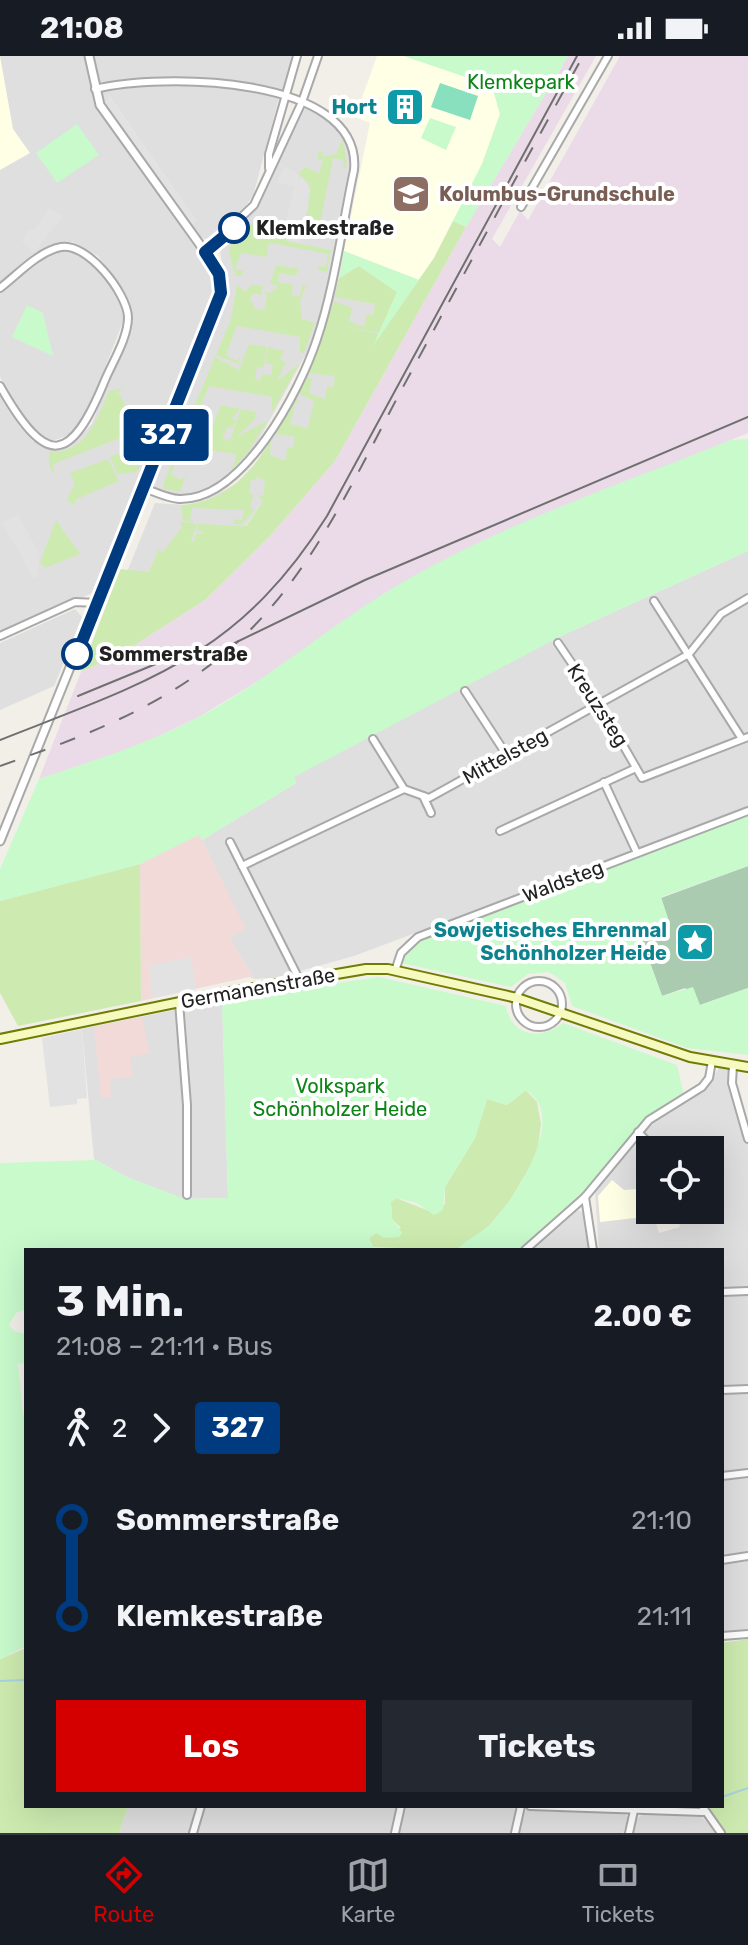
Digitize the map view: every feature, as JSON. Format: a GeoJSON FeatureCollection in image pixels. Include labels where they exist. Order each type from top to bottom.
{"type":"FeatureCollection","features":[{"type":"Feature","properties":{"kind":"main road","name":"Germanenstraße"},"geometry":{"type":"LineString","coordinates":[[0,1039],[299,979],[366,969],[395,971],[517,998],[673,1052],[748,1067]]}},
{"type":"Feature","properties":{"kind":"street"},"geometry":{"type":"LineString","coordinates":[[0,841],[221,293],[219,274],[205,252],[100,105],[94,90],[89,56]]}},
{"type":"Feature","properties":{"kind":"street"},"geometry":{"type":"LineString","coordinates":[[269,170],[269,154],[297,56]]}},
{"type":"Feature","properties":{"kind":"street"},"geometry":{"type":"LineString","coordinates":[[205,252],[246,216],[302,102],[318,56]]}},
{"type":"Feature","properties":{"kind":"street"},"geometry":{"type":"LineString","coordinates":[[521,207],[608,56]]}},
{"type":"Feature","properties":{"kind":"street"},"geometry":{"type":"LineString","coordinates":[[94,90],[141,83],[195,82],[241,86],[285,96],[302,102],[343,126],[351,139],[355,159],[317,341],[256,454],[221,486],[192,497],[168,497],[144,488]]}},
{"type":"Feature","properties":{"kind":"street"},"geometry":{"type":"LineString","coordinates":[[0,288],[49,250],[75,248],[92,257],[123,301],[128,316],[125,335],[89,419],[68,443],[53,445],[38,440],[21,422],[0,386]]}},
{"type":"Feature","properties":{"kind":"street","name":"Mittelsteg"},"geometry":{"type":"LineString","coordinates":[[423,796],[429,798],[689,654],[721,614],[748,598]]}},
{"type":"Feature","properties":{"kind":"street"},"geometry":{"type":"LineString","coordinates":[[500,831],[636,768],[642,778],[654,776],[745,738],[654,601]]}},
{"type":"Feature","properties":{"kind":"street"},"geometry":{"type":"LineString","coordinates":[[0,636],[75,602],[97,603]]}},
{"type":"Feature","properties":{"kind":"street","name":"Kreuzsteg"},"geometry":{"type":"LineString","coordinates":[[558,643],[600,705],[636,768]]}},
{"type":"Feature","properties":{"kind":"street"},"geometry":{"type":"LineString","coordinates":[[465,691],[506,754]]}},
{"type":"Feature","properties":{"kind":"street"},"geometry":{"type":"LineString","coordinates":[[373,739],[404,789],[423,796],[431,813]]}},
{"type":"Feature","properties":{"kind":"street"},"geometry":{"type":"LineString","coordinates":[[604,782],[637,853]]}},
{"type":"Feature","properties":{"kind":"street"},"geometry":{"type":"LineString","coordinates":[[242,866],[404,789]]}},
{"type":"Feature","properties":{"kind":"street","name":"Waldsteg"},"geometry":{"type":"LineString","coordinates":[[395,971],[401,953],[418,937],[748,811]]}},
{"type":"Feature","properties":{"kind":"street"},"geometry":{"type":"LineString","coordinates":[[230,842],[299,979]]}},
{"type":"Feature","properties":{"kind":"street"},"geometry":{"type":"LineString","coordinates":[[542,981],[557,990],[560,1011],[549,1024],[530,1024],[520,1016],[517,998],[529,983],[542,981]]}},
{"type":"Feature","properties":{"kind":"street"},"geometry":{"type":"LineString","coordinates":[[179,1002],[186,1079],[187,1195]]}},
{"type":"Feature","properties":{"kind":"street"},"geometry":{"type":"LineString","coordinates":[[527,1248],[585,1197],[638,1132],[661,1112],[702,1087],[709,1078],[712,1061]]}},
{"type":"Feature","properties":{"kind":"street"},"geometry":{"type":"LineString","coordinates":[[733,1065],[732,1083],[748,1139]]}},
{"type":"Feature","properties":{"kind":"street"},"geometry":{"type":"LineString","coordinates":[[638,1132],[642,1136]]}},
{"type":"Feature","properties":{"kind":"street"},"geometry":{"type":"LineString","coordinates":[[585,1197],[593,1248]]}},
{"type":"Feature","properties":{"kind":"street"},"geometry":{"type":"LineString","coordinates":[[724,1292],[748,1291]]}},
{"type":"Feature","properties":{"kind":"street"},"geometry":{"type":"LineString","coordinates":[[724,1390],[748,1389]]}},
{"type":"Feature","properties":{"kind":"street"},"geometry":{"type":"LineString","coordinates":[[724,1476],[748,1473]]}},
{"type":"Feature","properties":{"kind":"street"},"geometry":{"type":"LineString","coordinates":[[724,1560],[748,1556]]}},
{"type":"Feature","properties":{"kind":"street"},"geometry":{"type":"LineString","coordinates":[[724,1636],[748,1634]]}},
{"type":"Feature","properties":{"kind":"street"},"geometry":{"type":"LineString","coordinates":[[193,1833],[200,1808]]}},
{"type":"Feature","properties":{"kind":"street"},"geometry":{"type":"LineString","coordinates":[[395,1833],[401,1808]]}},
{"type":"Feature","properties":{"kind":"street"},"geometry":{"type":"LineString","coordinates":[[515,1833],[521,1808]]}},
{"type":"Feature","properties":{"kind":"street"},"geometry":{"type":"LineString","coordinates":[[599,1808],[703,1809],[721,1833]]}},
{"type":"Feature","properties":{"kind":"street"},"geometry":{"type":"LineString","coordinates":[[629,1833],[634,1809]]}},
{"type":"Feature","properties":{"kind":"shaded area"},"geometry":{"type":"Polygon","coordinates":[[[0,56],[84,56],[94,102],[210,269],[216,285],[215,301],[97,591],[0,632],[0,393],[20,427],[33,441],[54,449],[71,445],[92,424],[133,317],[126,297],[98,256],[72,242],[46,248],[0,283],[0,56]]]}},
{"type":"Feature","properties":{"kind":"shaded area"},"geometry":{"type":"Polygon","coordinates":[[[0,56],[13,129],[30,153],[0,170],[0,56]]]}},
{"type":"Feature","properties":{"kind":"shaded area"},"geometry":{"type":"Polygon","coordinates":[[[93,56],[294,56],[282,92],[242,83],[200,80],[101,84],[97,81],[93,56]]]}},
{"type":"Feature","properties":{"kind":"shaded area","name":"Kolumbus-Grundschule"},"geometry":{"type":"Polygon","coordinates":[[[377,56],[404,56],[492,86],[500,114],[482,164],[434,258],[419,280],[344,251],[370,123],[355,117],[377,56]]]}},
{"type":"Feature","properties":{"kind":"shaded area"},"geometry":{"type":"Polygon","coordinates":[[[568,56],[596,56],[492,239],[500,247],[520,211],[528,220],[620,56],[748,56],[748,433],[481,542],[388,591],[263,678],[197,718],[135,747],[39,779],[81,672],[124,652],[205,600],[270,536],[335,461],[466,227],[568,56]]]}},
{"type":"Feature","properties":{"kind":"shaded area"},"geometry":{"type":"Polygon","coordinates":[[[162,85],[231,88],[279,98],[253,196],[235,220],[212,238],[203,239],[196,234],[190,226],[196,221],[110,97],[104,103],[100,97],[104,89],[162,85]]]}},
{"type":"Feature","properties":{"kind":"shaded area"},"geometry":{"type":"Polygon","coordinates":[[[109,96],[196,221],[190,226],[104,103],[109,96]]]}},
{"type":"Feature","properties":{"kind":"shaded area"},"geometry":{"type":"Polygon","coordinates":[[[308,108],[328,117],[348,141],[351,168],[325,299],[311,345],[250,456],[229,476],[205,490],[186,495],[166,493],[151,486],[151,480],[222,300],[224,277],[220,250],[259,205],[302,110],[308,108]]]}},
{"type":"Feature","properties":{"kind":"shaded area"},"geometry":{"type":"Polygon","coordinates":[[[285,167],[300,175],[298,180],[301,176],[310,188],[309,200],[304,199],[309,201],[300,243],[287,241],[283,234],[294,186],[276,183],[285,167]]]}},
{"type":"Feature","properties":{"kind":"shaded area"},"geometry":{"type":"Polygon","coordinates":[[[49,208],[63,216],[34,253],[22,241],[28,229],[34,230],[49,208]]]}},
{"type":"Feature","properties":{"kind":"shaded area"},"geometry":{"type":"Polygon","coordinates":[[[72,250],[93,263],[119,300],[124,319],[85,419],[75,433],[52,441],[39,436],[25,421],[0,377],[0,293],[51,254],[72,250]]]}},
{"type":"Feature","properties":{"kind":"shaded area"},"geometry":{"type":"Polygon","coordinates":[[[339,278],[397,292],[373,346],[234,542],[140,578],[127,572],[155,503],[186,505],[204,501],[236,484],[257,462],[317,354],[339,278]]]}},
{"type":"Feature","properties":{"kind":"shaded area"},"geometry":{"type":"Polygon","coordinates":[[[18,514],[40,555],[37,577],[34,579],[2,523],[18,514]]]}},
{"type":"Feature","properties":{"kind":"shaded area"},"geometry":{"type":"Polygon","coordinates":[[[748,551],[748,808],[354,956],[275,978],[254,979],[229,937],[245,929],[202,840],[296,783],[294,777],[315,764],[561,636],[748,551]]]}},
{"type":"Feature","properties":{"kind":"shaded area"},"geometry":{"type":"Polygon","coordinates":[[[75,609],[82,617],[54,686],[0,710],[0,643],[75,609]]]}},
{"type":"Feature","properties":{"kind":"shaded area"},"geometry":{"type":"Polygon","coordinates":[[[199,834],[246,929],[229,937],[254,979],[249,977],[141,1001],[140,864],[199,834]]]}},
{"type":"Feature","properties":{"kind":"shaded area","name":"Sowjetisches Ehrenmal Schönholzer Heide"},"geometry":{"type":"Polygon","coordinates":[[[748,866],[748,988],[700,1005],[685,988],[662,996],[638,929],[667,918],[661,898],[748,866]]]}},
{"type":"Feature","properties":{"kind":"shaded area"},"geometry":{"type":"Polygon","coordinates":[[[191,957],[196,989],[151,998],[150,965],[191,957]]]}},
{"type":"Feature","properties":{"kind":"shaded area"},"geometry":{"type":"Polygon","coordinates":[[[222,1000],[228,1198],[184,1199],[127,1177],[94,1159],[82,1029],[222,1000]]]}},
{"type":"Feature","properties":{"kind":"shaded area"},"geometry":{"type":"Polygon","coordinates":[[[142,1017],[150,1053],[130,1057],[133,1076],[110,1079],[111,1097],[101,1098],[94,1027],[142,1017]]]}},
{"type":"Feature","properties":{"kind":"shaded area"},"geometry":{"type":"Polygon","coordinates":[[[82,1029],[87,1098],[77,1099],[77,1104],[50,1107],[42,1038],[82,1029]]]}},
{"type":"Feature","properties":{"kind":"shaded area"},"geometry":{"type":"Polygon","coordinates":[[[720,1067],[730,1070],[730,1085],[748,1146],[748,1288],[724,1290],[724,1248],[599,1248],[595,1192],[636,1141],[636,1224],[656,1224],[659,1233],[680,1227],[679,1224],[724,1224],[724,1136],[647,1136],[643,1132],[665,1112],[705,1088],[720,1067]]]}},
{"type":"Feature","properties":{"kind":"shaded area"},"geometry":{"type":"Polygon","coordinates":[[[612,1180],[624,1190],[636,1189],[636,1218],[600,1222],[598,1196],[612,1180]]]}},
{"type":"Feature","properties":{"kind":"shaded area"},"geometry":{"type":"Polygon","coordinates":[[[578,1210],[585,1214],[588,1248],[533,1248],[578,1210]]]}},
{"type":"Feature","properties":{"kind":"shaded area"},"geometry":{"type":"Polygon","coordinates":[[[748,1293],[748,1387],[724,1388],[724,1294],[748,1293]]]}},
{"type":"Feature","properties":{"kind":"shaded area"},"geometry":{"type":"Polygon","coordinates":[[[748,1391],[748,1469],[724,1472],[724,1393],[748,1391]]]}},
{"type":"Feature","properties":{"kind":"shaded area"},"geometry":{"type":"Polygon","coordinates":[[[748,1477],[748,1553],[724,1557],[724,1481],[748,1477]]]}},
{"type":"Feature","properties":{"kind":"shaded area"},"geometry":{"type":"Polygon","coordinates":[[[748,1559],[748,1632],[724,1632],[724,1562],[748,1559]]]}},
{"type":"Feature","properties":{"kind":"shaded area"},"geometry":{"type":"Polygon","coordinates":[[[127,1808],[198,1808],[191,1833],[119,1833],[127,1808]]]}},
{"type":"Feature","properties":{"kind":"shaded area"},"geometry":{"type":"Polygon","coordinates":[[[203,1808],[398,1808],[393,1833],[196,1833],[203,1808]]]}},
{"type":"Feature","properties":{"kind":"shaded area"},"geometry":{"type":"Polygon","coordinates":[[[403,1808],[514,1808],[517,1812],[513,1833],[397,1833],[403,1808]]]}},
{"type":"Feature","properties":{"kind":"shaded area"},"geometry":{"type":"Polygon","coordinates":[[[527,1808],[624,1813],[629,1818],[623,1833],[519,1833],[527,1808]]]}},
{"type":"Feature","properties":{"kind":"shaded area"},"geometry":{"type":"Polygon","coordinates":[[[643,1814],[701,1816],[717,1833],[634,1833],[635,1820],[643,1814]]]}},
{"type":"Feature","properties":{"kind":"green space","name":"Klemkepark"},"geometry":{"type":"Polygon","coordinates":[[[404,56],[568,56],[466,227],[453,221],[482,164],[500,114],[492,86],[404,56]]]}},
{"type":"Feature","properties":{"kind":"green space"},"geometry":{"type":"Polygon","coordinates":[[[440,83],[478,96],[470,120],[431,107],[440,83]]]}},
{"type":"Feature","properties":{"kind":"green space"},"geometry":{"type":"Polygon","coordinates":[[[430,118],[456,127],[446,150],[421,138],[430,118]]]}},
{"type":"Feature","properties":{"kind":"green space"},"geometry":{"type":"Polygon","coordinates":[[[77,124],[99,155],[57,183],[36,153],[77,124]]]}},
{"type":"Feature","properties":{"kind":"green space"},"geometry":{"type":"Polygon","coordinates":[[[343,138],[347,168],[343,167],[344,160],[333,158],[319,229],[330,234],[308,229],[305,235],[321,233],[320,240],[302,236],[309,202],[304,199],[309,197],[309,184],[302,177],[297,180],[297,174],[306,167],[319,173],[323,161],[317,159],[319,151],[323,152],[322,157],[336,154],[343,138]]]}},
{"type":"Feature","properties":{"kind":"green space"},"geometry":{"type":"Polygon","coordinates":[[[453,221],[466,227],[335,461],[270,536],[205,600],[124,652],[81,672],[120,569],[149,572],[158,550],[163,552],[182,527],[180,521],[197,524],[191,541],[194,542],[196,534],[204,534],[197,531],[198,524],[246,526],[263,501],[257,495],[263,496],[265,482],[257,476],[256,480],[251,480],[249,493],[253,495],[250,507],[254,511],[242,524],[234,524],[235,519],[242,520],[244,510],[192,508],[190,518],[194,522],[183,520],[181,505],[210,499],[234,485],[254,465],[271,440],[270,455],[286,461],[287,447],[293,448],[295,437],[276,434],[273,437],[296,397],[300,402],[296,401],[290,424],[308,428],[314,401],[298,393],[307,377],[312,379],[309,393],[325,399],[327,386],[333,387],[335,376],[309,373],[334,301],[352,308],[349,321],[364,327],[367,314],[373,315],[375,304],[335,297],[339,278],[359,266],[397,292],[379,333],[336,325],[378,334],[376,341],[434,258],[453,221]]]}},
{"type":"Feature","properties":{"kind":"green space"},"geometry":{"type":"Polygon","coordinates":[[[253,223],[265,225],[264,230],[285,235],[287,241],[331,250],[327,272],[318,270],[319,266],[326,267],[328,254],[272,243],[268,245],[267,257],[241,253],[235,269],[243,271],[242,276],[236,276],[230,257],[231,245],[253,223]]]}},
{"type":"Feature","properties":{"kind":"green space"},"geometry":{"type":"Polygon","coordinates":[[[344,251],[419,280],[373,346],[397,292],[359,266],[339,278],[344,251]]]}},
{"type":"Feature","properties":{"kind":"green space"},"geometry":{"type":"Polygon","coordinates":[[[276,265],[300,269],[295,276],[279,273],[278,282],[293,285],[292,295],[300,296],[302,285],[306,286],[300,301],[302,319],[315,323],[304,353],[300,352],[300,337],[237,326],[226,355],[236,361],[241,356],[238,364],[216,355],[231,319],[237,284],[245,292],[251,285],[263,286],[261,295],[252,293],[250,302],[254,303],[253,308],[264,310],[267,296],[264,291],[270,293],[277,288],[277,285],[270,284],[276,265]]]}},
{"type":"Feature","properties":{"kind":"green space"},"geometry":{"type":"Polygon","coordinates":[[[27,305],[43,313],[53,356],[12,337],[27,305]]]}},
{"type":"Feature","properties":{"kind":"green space"},"geometry":{"type":"Polygon","coordinates":[[[249,344],[267,347],[263,368],[257,367],[255,379],[260,380],[262,374],[271,375],[273,365],[265,363],[268,347],[284,351],[280,360],[286,362],[277,381],[300,363],[272,412],[272,397],[209,386],[197,415],[208,422],[210,416],[213,417],[210,424],[190,417],[215,357],[239,370],[249,344]]]}},
{"type":"Feature","properties":{"kind":"green space"},"geometry":{"type":"Polygon","coordinates":[[[124,388],[118,392],[138,428],[123,437],[53,464],[55,476],[49,465],[49,451],[62,451],[81,441],[94,423],[109,391],[124,388]]]}},
{"type":"Feature","properties":{"kind":"green space"},"geometry":{"type":"Polygon","coordinates":[[[221,405],[240,409],[232,419],[236,420],[233,428],[228,427],[222,438],[230,441],[241,409],[256,412],[255,419],[237,437],[268,420],[233,469],[229,468],[234,466],[236,454],[182,446],[171,474],[181,480],[186,475],[180,492],[164,489],[190,419],[211,430],[221,405]]]}},
{"type":"Feature","properties":{"kind":"green space"},"geometry":{"type":"Polygon","coordinates":[[[748,439],[748,551],[561,636],[294,777],[296,783],[202,840],[199,835],[140,864],[0,901],[0,869],[39,779],[139,744],[197,718],[246,689],[388,591],[471,546],[556,508],[731,440],[748,439]]]}},
{"type":"Feature","properties":{"kind":"green space"},"geometry":{"type":"Polygon","coordinates":[[[142,443],[149,445],[137,472],[118,474],[110,457],[142,443]]]}},
{"type":"Feature","properties":{"kind":"green space"},"geometry":{"type":"Polygon","coordinates":[[[108,459],[119,481],[75,500],[75,506],[67,500],[75,483],[70,473],[108,459]]]}},
{"type":"Feature","properties":{"kind":"green space"},"geometry":{"type":"Polygon","coordinates":[[[56,520],[80,554],[45,568],[40,562],[56,520]]]}},
{"type":"Feature","properties":{"kind":"green space"},"geometry":{"type":"Polygon","coordinates":[[[748,814],[748,866],[661,897],[668,918],[638,929],[662,996],[693,987],[700,1005],[748,988],[748,1055],[687,1048],[572,1006],[565,983],[549,972],[528,974],[511,987],[401,963],[406,953],[422,938],[748,814]]]}},
{"type":"Feature","properties":{"kind":"green space"},"geometry":{"type":"Polygon","coordinates":[[[140,864],[141,1001],[18,1026],[0,993],[0,901],[140,864]]]}},
{"type":"Feature","properties":{"kind":"green space","name":"Volkspark Schönholzer Heide"},"geometry":{"type":"Polygon","coordinates":[[[379,977],[506,1006],[514,1025],[528,1033],[546,1032],[563,1023],[677,1065],[684,1095],[645,1119],[587,1190],[521,1248],[459,1248],[488,1227],[502,1211],[534,1157],[542,1118],[538,1102],[526,1090],[507,1105],[487,1099],[475,1138],[445,1187],[443,1210],[434,1215],[417,1203],[396,1198],[391,1202],[392,1218],[402,1233],[399,1237],[384,1238],[376,1233],[369,1238],[374,1248],[24,1248],[24,1310],[16,1313],[9,1325],[14,1331],[24,1334],[24,1363],[18,1364],[24,1415],[24,1647],[0,1659],[0,1163],[96,1160],[127,1177],[184,1199],[228,1198],[222,1000],[379,977]]]}},
{"type":"Feature","properties":{"kind":"green space"},"geometry":{"type":"Polygon","coordinates":[[[526,1090],[537,1102],[541,1124],[537,1155],[509,1202],[489,1226],[460,1248],[372,1247],[369,1238],[376,1233],[401,1228],[392,1219],[391,1202],[396,1198],[432,1212],[445,1204],[445,1187],[475,1138],[487,1099],[507,1105],[526,1090]]]}},
{"type":"Feature","properties":{"kind":"green space"},"geometry":{"type":"Polygon","coordinates":[[[748,1639],[748,1833],[723,1833],[705,1808],[724,1808],[724,1643],[748,1639]]]}},
{"type":"Feature","properties":{"kind":"green space"},"geometry":{"type":"Polygon","coordinates":[[[24,1649],[24,1808],[127,1808],[119,1833],[0,1833],[0,1659],[24,1649]]]}},
{"type":"Feature","properties":{"kind":"waterway"},"geometry":{"type":"LineString","coordinates":[[0,1681],[24,1680]]}},
{"type":"Feature","properties":{"kind":"waterway"},"geometry":{"type":"LineString","coordinates":[[724,1796],[748,1788]]}},
{"type":"Feature","properties":{"kind":"tram line"},"geometry":{"type":"LineString","coordinates":[[0,740],[145,681],[185,659],[223,634],[259,602],[293,564],[327,516],[577,56]]}},
{"type":"Feature","properties":{"kind":"tram line"},"geometry":{"type":"LineString","coordinates":[[214,653],[365,580],[748,417]]}},
{"type":"Feature","properties":{"kind":"tram line"},"geometry":{"type":"LineString","coordinates":[[78,696],[163,661]]}},
{"type":"Feature","properties":{"kind":"railway"},"geometry":{"type":"LineString","coordinates":[[0,766],[119,720],[174,690],[226,652],[282,595],[347,494],[583,56]]}},
{"type":"Feature","properties":{"kind":"bus line","name":"327"},"geometry":{"type":"LineString","coordinates":[[77,654],[221,293],[219,274],[205,252],[234,228]]}},
{"type":"Feature","properties":{"kind":"place","name":"Hort"},"geometry":{"type":"Point","coordinates":[405,107]}},
{"type":"Feature","properties":{"kind":"place","name":"Kolumbus-Grundschule"},"geometry":{"type":"Point","coordinates":[411,194]}},
{"type":"Feature","properties":{"kind":"place","name":"Klemkestraße"},"geometry":{"type":"Point","coordinates":[234,228]}},
{"type":"Feature","properties":{"kind":"place","name":"Sommerstraße"},"geometry":{"type":"Point","coordinates":[77,654]}},
{"type":"Feature","properties":{"kind":"place","name":"Sowjetisches Ehrenmal Schönholzer Heide"},"geometry":{"type":"Point","coordinates":[695,942]}}]}
